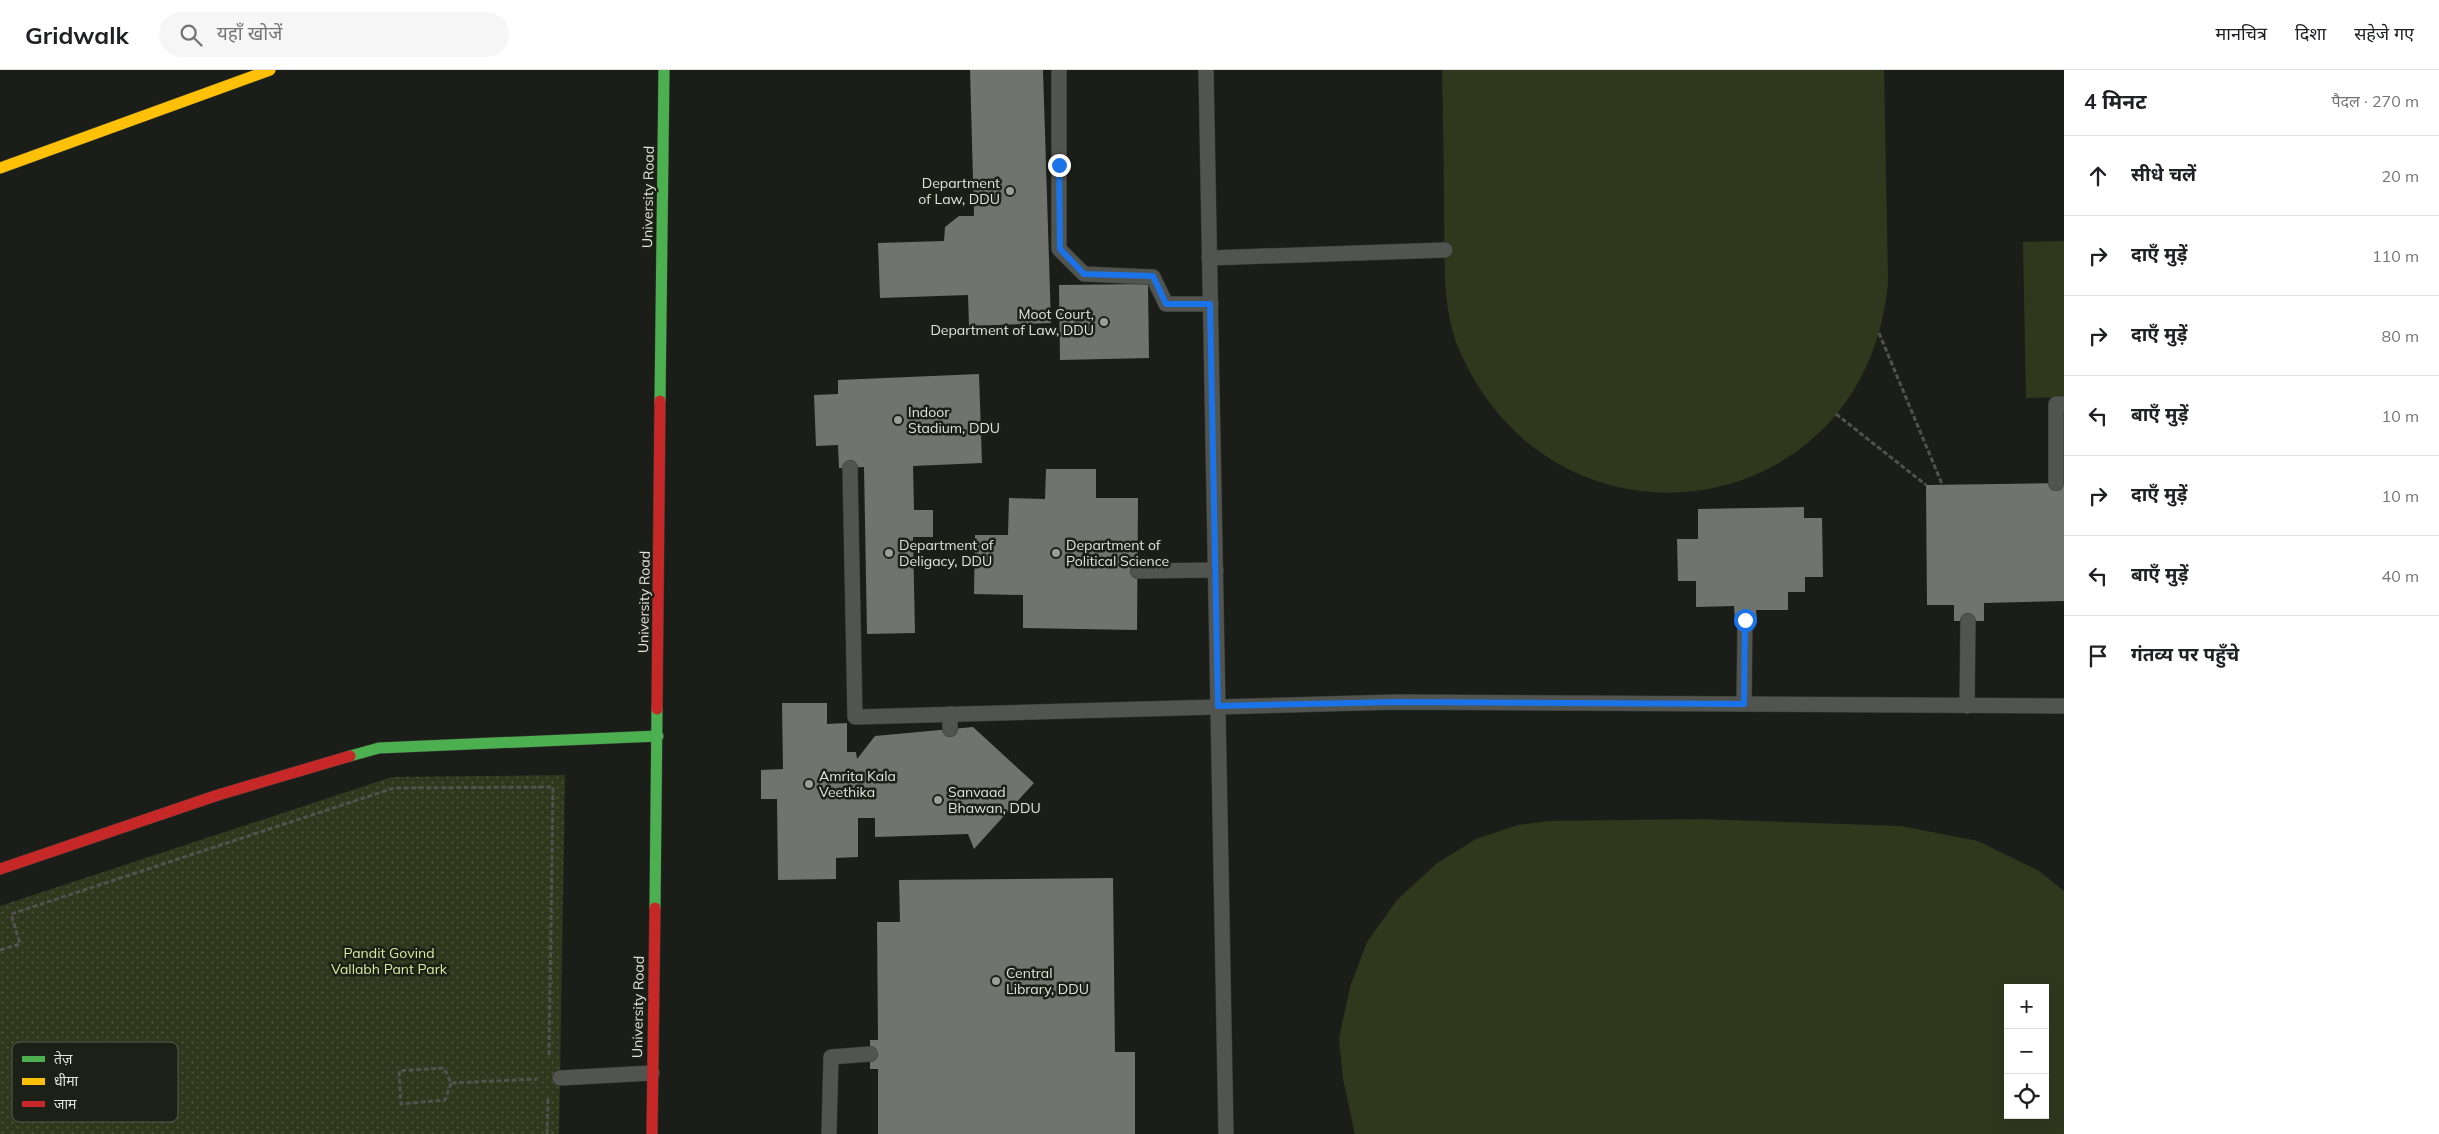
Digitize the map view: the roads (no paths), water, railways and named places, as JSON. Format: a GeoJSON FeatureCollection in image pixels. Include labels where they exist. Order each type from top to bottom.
{"type":"FeatureCollection","features":[{"type":"Feature","properties":{"kind":"main road"},"geometry":{"type":"LineString","coordinates":[[0,168],[270,70]]}},
{"type":"Feature","properties":{"kind":"main road","name":"University Road"},"geometry":{"type":"LineString","coordinates":[[652,1134],[658,736],[664,70]]}},
{"type":"Feature","properties":{"kind":"main road"},"geometry":{"type":"LineString","coordinates":[[0,869],[218,795],[379,748],[658,736]]}},
{"type":"Feature","properties":{"kind":"lane"},"geometry":{"type":"LineString","coordinates":[[1059,70],[1053,166],[1060,249],[1084,274],[1107,280],[1153,276],[1166,304],[1210,304]]}},
{"type":"Feature","properties":{"kind":"lane"},"geometry":{"type":"LineString","coordinates":[[1206,70],[1226,1134]]}},
{"type":"Feature","properties":{"kind":"lane"},"geometry":{"type":"LineString","coordinates":[[1210,258],[1445,250]]}},
{"type":"Feature","properties":{"kind":"lane"},"geometry":{"type":"LineString","coordinates":[[2056,483],[2059,402]]}},
{"type":"Feature","properties":{"kind":"lane"},"geometry":{"type":"LineString","coordinates":[[850,468],[859,568],[855,717],[950,722],[1218,706],[1396,702],[2064,706]]}},
{"type":"Feature","properties":{"kind":"lane"},"geometry":{"type":"LineString","coordinates":[[1138,571],[1216,570]]}},
{"type":"Feature","properties":{"kind":"lane"},"geometry":{"type":"LineString","coordinates":[[1744,704],[1745,620]]}},
{"type":"Feature","properties":{"kind":"lane"},"geometry":{"type":"LineString","coordinates":[[1967,706],[1968,621]]}},
{"type":"Feature","properties":{"kind":"lane"},"geometry":{"type":"LineString","coordinates":[[830,1134],[831,1057],[870,1054]]}},
{"type":"Feature","properties":{"kind":"lane"},"geometry":{"type":"LineString","coordinates":[[554,1078],[652,1073]]}},
{"type":"Feature","properties":{"kind":"place","name":"Department of Law, DDU"},"geometry":{"type":"Point","coordinates":[1010,191]}},
{"type":"Feature","properties":{"kind":"place","name":"Moot Court, Department of Law, DDU"},"geometry":{"type":"Point","coordinates":[1104,322]}},
{"type":"Feature","properties":{"kind":"place","name":"Indoor Stadium, DDU"},"geometry":{"type":"Point","coordinates":[898,420]}},
{"type":"Feature","properties":{"kind":"place","name":"Department of Deligacy, DDU"},"geometry":{"type":"Point","coordinates":[889,553]}},
{"type":"Feature","properties":{"kind":"place","name":"Department of Political Science"},"geometry":{"type":"Point","coordinates":[1056,553]}},
{"type":"Feature","properties":{"kind":"place","name":"Amrita Kala Veethika"},"geometry":{"type":"Point","coordinates":[809,784]}},
{"type":"Feature","properties":{"kind":"place","name":"Sanvaad Bhawan, DDU"},"geometry":{"type":"Point","coordinates":[938,800]}},
{"type":"Feature","properties":{"kind":"place","name":"Central Library, DDU"},"geometry":{"type":"Point","coordinates":[996,981]}},
{"type":"Feature","properties":{"kind":"park label","name":"Pandit Govind Vallabh Pant Park"},"geometry":{"type":"Point","coordinates":[389,962]}}]}
